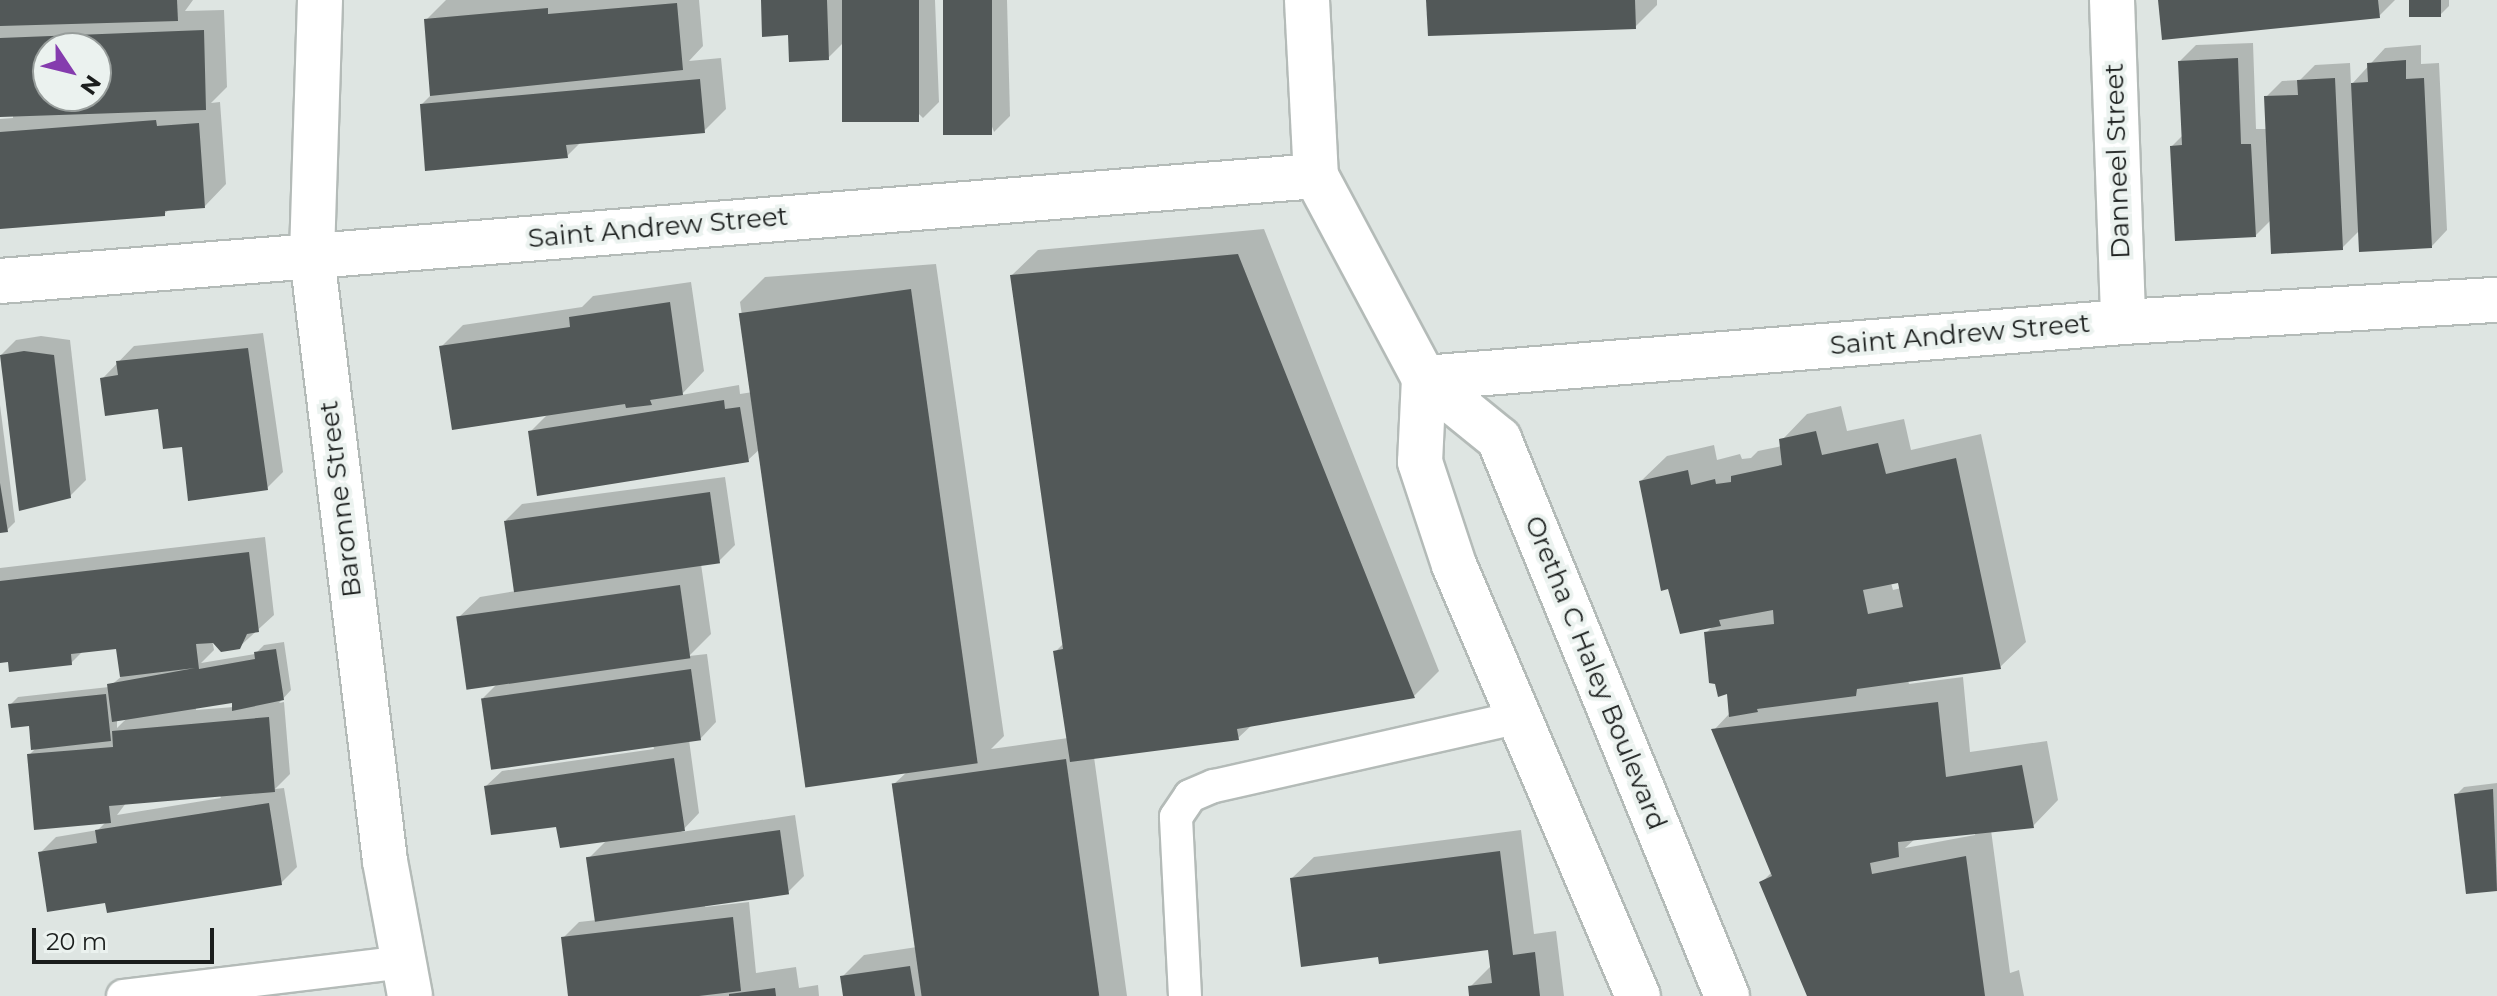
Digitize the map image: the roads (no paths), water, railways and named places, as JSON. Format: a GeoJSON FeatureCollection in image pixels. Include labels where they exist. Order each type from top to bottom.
{"type":"FeatureCollection","features":[{"type":"Feature","properties":{"kind":"street","name":"Baronne Street"},"geometry":{"type":"LineString","coordinates":[[320,0],[312,256],[385,861],[407,979]]}},
{"type":"Feature","properties":{"kind":"street","name":"Oretha C Haley Boulevard"},"geometry":{"type":"LineString","coordinates":[[1307,0],[1316,176],[1424,378],[1499,439],[1727,996]]}},
{"type":"Feature","properties":{"kind":"street","name":"Danneel Street"},"geometry":{"type":"LineString","coordinates":[[2112,0],[2123,322]]}},
{"type":"Feature","properties":{"kind":"street","name":"Saint Andrew Street"},"geometry":{"type":"LineString","coordinates":[[0,281],[1316,176]]}},
{"type":"Feature","properties":{"kind":"street","name":"Saint Andrew Street"},"geometry":{"type":"LineString","coordinates":[[1424,378],[2123,322],[2497,300]]}},
{"type":"Feature","properties":{"kind":"street"},"geometry":{"type":"LineString","coordinates":[[1424,378],[1420,462],[1454,565],[1638,996]]}},
{"type":"Feature","properties":{"kind":"lane"},"geometry":{"type":"LineString","coordinates":[[1185,996],[1176,817],[1190,796],[1214,786],[1519,717]]}},
{"type":"Feature","properties":{"kind":"lane"},"geometry":{"type":"LineString","coordinates":[[123,996],[407,979]]}}]}
